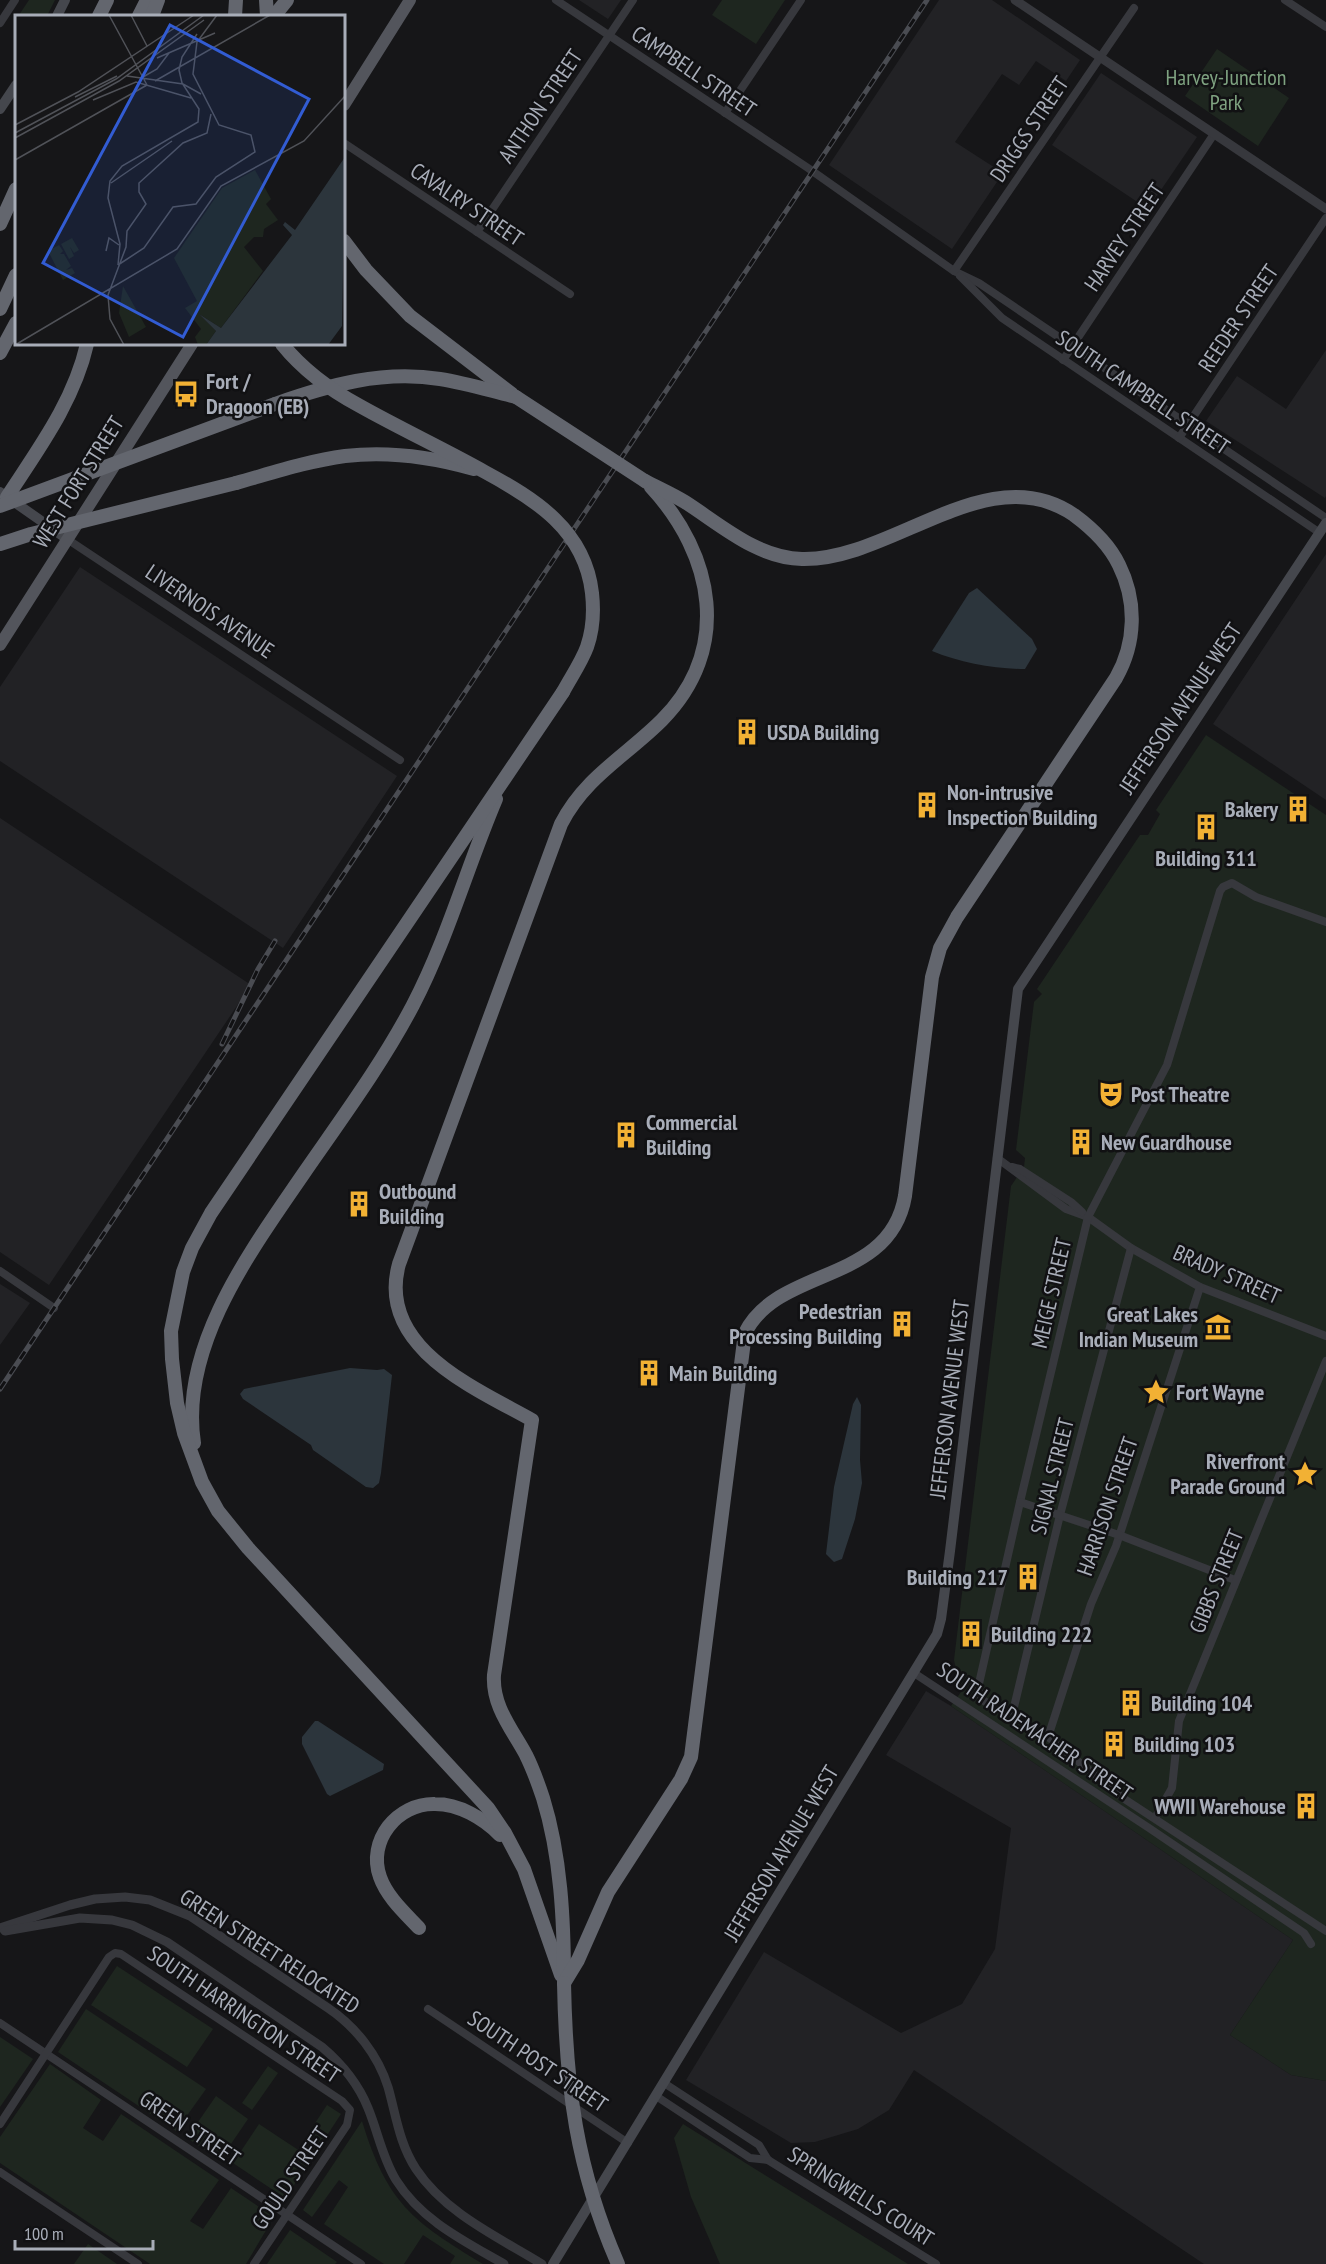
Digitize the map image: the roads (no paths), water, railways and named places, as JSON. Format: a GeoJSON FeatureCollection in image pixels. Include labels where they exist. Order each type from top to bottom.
{"type":"FeatureCollection","features":[{"type":"Feature","properties":{"kind":"highway"},"geometry":{"type":"LineString","coordinates":[[100,15],[107,0]]}},
{"type":"Feature","properties":{"kind":"highway"},"geometry":{"type":"LineString","coordinates":[[140,15],[147,0]]}},
{"type":"Feature","properties":{"kind":"highway"},"geometry":{"type":"LineString","coordinates":[[152,15],[158,0]]}},
{"type":"Feature","properties":{"kind":"highway"},"geometry":{"type":"LineString","coordinates":[[235,15],[236,0]]}},
{"type":"Feature","properties":{"kind":"highway"},"geometry":{"type":"LineString","coordinates":[[266,0],[267,15]]}},
{"type":"Feature","properties":{"kind":"highway"},"geometry":{"type":"LineString","coordinates":[[275,15],[287,0]]}},
{"type":"Feature","properties":{"kind":"highway"},"geometry":{"type":"LineString","coordinates":[[0,224],[15,191]]}},
{"type":"Feature","properties":{"kind":"highway"},"geometry":{"type":"LineString","coordinates":[[345,242],[366,270],[410,316],[516,397],[645,481],[677,497],[758,548],[801,559],[830,557],[856,550],[987,500],[1004,497],[1035,499],[1070,513],[1106,543],[1127,585],[1132,610],[1131,634],[1126,657],[1113,684],[957,917],[940,948],[932,977],[905,1196],[897,1224],[885,1240],[863,1257],[773,1302],[752,1320],[745,1333],[691,1757],[681,1779],[608,1892],[578,1960],[564,1983]]}},
{"type":"Feature","properties":{"kind":"highway"},"geometry":{"type":"LineString","coordinates":[[0,309],[15,277]]}},
{"type":"Feature","properties":{"kind":"highway"},"geometry":{"type":"LineString","coordinates":[[0,353],[15,325]]}},
{"type":"Feature","properties":{"kind":"highway"},"geometry":{"type":"LineString","coordinates":[[2,501],[59,416],[77,378],[87,345]]}},
{"type":"Feature","properties":{"kind":"highway"},"geometry":{"type":"LineString","coordinates":[[283,345],[305,368],[336,392],[526,495],[555,519],[573,542],[588,572],[592,598],[591,630],[583,656],[563,692],[224,1192],[192,1248],[178,1288],[172,1316],[171,1344],[179,1411],[198,1472],[208,1495],[236,1534],[479,1796],[515,1851],[534,1893],[564,1983]]}},
{"type":"Feature","properties":{"kind":"highway"},"geometry":{"type":"LineString","coordinates":[[2,501],[333,384],[384,377],[438,379],[516,397]]}},
{"type":"Feature","properties":{"kind":"highway"},"geometry":{"type":"LineString","coordinates":[[0,544],[42,531],[329,459],[375,454],[409,456],[485,472]]}},
{"type":"Feature","properties":{"kind":"highway"},"geometry":{"type":"LineString","coordinates":[[618,2264],[595,2207],[579,2148],[570,2091],[562,1909],[550,1822],[530,1763],[508,1725],[494,1693],[494,1675],[532,1420],[448,1372],[424,1352],[400,1314],[396,1291],[396,1272],[561,824],[572,804],[588,784],[661,720],[677,702],[697,666],[706,628],[706,593],[696,555],[680,523],[645,481]]}},
{"type":"Feature","properties":{"kind":"highway"},"geometry":{"type":"LineString","coordinates":[[198,1472],[192,1436],[192,1394],[196,1372],[209,1335],[237,1276],[258,1241],[345,1113],[413,1005],[439,947],[491,810],[510,767]]}},
{"type":"Feature","properties":{"kind":"highway"},"geometry":{"type":"LineString","coordinates":[[419,1928],[388,1893],[378,1870],[379,1843],[391,1823],[400,1815],[424,1804],[436,1803],[456,1807],[494,1828],[515,1851]]}},
{"type":"Feature","properties":{"kind":"main road"},"geometry":{"type":"LineString","coordinates":[[58,15],[65,0]]}},
{"type":"Feature","properties":{"kind":"main road"},"geometry":{"type":"LineString","coordinates":[[345,103],[410,0]]}},
{"type":"Feature","properties":{"kind":"main road"},"geometry":{"type":"LineString","coordinates":[[1,106],[15,86]]}},
{"type":"Feature","properties":{"kind":"main road","name":"WEST FORT STREET"},"geometry":{"type":"LineString","coordinates":[[0,645],[191,345]]}},
{"type":"Feature","properties":{"kind":"main road","name":"LIVERNOIS AVENUE"},"geometry":{"type":"LineString","coordinates":[[2,501],[67,539]]}},
{"type":"Feature","properties":{"kind":"main road","name":"JEFFERSON AVENUE WEST"},"geometry":{"type":"LineString","coordinates":[[553,2264],[933,1643],[941,1619],[1020,985],[1323,528]]}},
{"type":"Feature","properties":{"kind":"street"},"geometry":{"type":"LineString","coordinates":[[0,23],[15,0]]}},
{"type":"Feature","properties":{"kind":"street","name":"CAMPBELL STREET"},"geometry":{"type":"LineString","coordinates":[[556,0],[813,172]]}},
{"type":"Feature","properties":{"kind":"street","name":"ANTHON STREET"},"geometry":{"type":"LineString","coordinates":[[477,232],[633,0]]}},
{"type":"Feature","properties":{"kind":"street"},"geometry":{"type":"LineString","coordinates":[[725,113],[801,0]]}},
{"type":"Feature","properties":{"kind":"street"},"geometry":{"type":"LineString","coordinates":[[1015,0],[1326,209]]}},
{"type":"Feature","properties":{"kind":"street"},"geometry":{"type":"LineString","coordinates":[[1285,0],[1326,27]]}},
{"type":"Feature","properties":{"kind":"street","name":"DRIGGS STREET"},"geometry":{"type":"LineString","coordinates":[[954,271],[1134,8]]}},
{"type":"Feature","properties":{"kind":"street","name":"HARVEY STREET"},"geometry":{"type":"LineString","coordinates":[[1064,360],[1214,134]]}},
{"type":"Feature","properties":{"kind":"street","name":"CAVALRY STREET"},"geometry":{"type":"LineString","coordinates":[[345,144],[570,294]]}},
{"type":"Feature","properties":{"kind":"street","name":"SOUTH CAMPBELL STREET"},"geometry":{"type":"LineString","coordinates":[[813,172],[954,271],[1002,318],[1179,438],[1323,528]]}},
{"type":"Feature","properties":{"kind":"street","name":"REEDER STREET"},"geometry":{"type":"LineString","coordinates":[[1179,438],[1326,218]]}},
{"type":"Feature","properties":{"kind":"street","name":"SOUTH CAMPBELL STREET"},"geometry":{"type":"LineString","coordinates":[[954,271],[979,283],[1326,518]]}},
{"type":"Feature","properties":{"kind":"street","name":"LIVERNOIS AVENUE"},"geometry":{"type":"LineString","coordinates":[[67,539],[400,760]]}},
{"type":"Feature","properties":{"kind":"street","name":"MEIGE STREET"},"geometry":{"type":"LineString","coordinates":[[1010,1711],[1002,1712],[981,1699],[978,1692],[1020,1502],[1088,1217],[1167,1065],[1220,891],[1227,884],[1235,884],[1256,897],[1326,922]]}},
{"type":"Feature","properties":{"kind":"street","name":"BRADY STREET"},"geometry":{"type":"LineString","coordinates":[[997,1158],[1066,1209],[1088,1217],[1131,1248],[1200,1287],[1326,1336]]}},
{"type":"Feature","properties":{"kind":"street","name":"SIGNAL STREET"},"geometry":{"type":"LineString","coordinates":[[1010,1711],[1014,1707],[1060,1515],[1131,1248]]}},
{"type":"Feature","properties":{"kind":"street"},"geometry":{"type":"LineString","coordinates":[[0,1271],[54,1308]]}},
{"type":"Feature","properties":{"kind":"street","name":"HARRISON STREET"},"geometry":{"type":"LineString","coordinates":[[1155,1818],[1126,1800],[1048,1737],[1091,1604],[1119,1535],[1200,1287]]}},
{"type":"Feature","properties":{"kind":"street","name":"GIBBS STREET"},"geometry":{"type":"LineString","coordinates":[[1155,1818],[1172,1788],[1179,1721],[1326,1361]]}},
{"type":"Feature","properties":{"kind":"street"},"geometry":{"type":"LineString","coordinates":[[1020,1502],[1119,1535],[1235,1580]]}},
{"type":"Feature","properties":{"kind":"street","name":"SOUTH RADEMACHER STREET"},"geometry":{"type":"LineString","coordinates":[[914,1673],[1304,1933],[1311,1944]]}},
{"type":"Feature","properties":{"kind":"street"},"geometry":{"type":"LineString","coordinates":[[1155,1818],[1326,1931]]}},
{"type":"Feature","properties":{"kind":"street","name":"GREEN STREET RELOCATED"},"geometry":{"type":"LineString","coordinates":[[0,1930],[70,1905],[109,1897],[150,1900],[190,1916],[350,2025],[366,2044],[382,2072],[404,2145],[423,2179],[448,2205],[542,2264]]}},
{"type":"Feature","properties":{"kind":"street","name":"GREEN STREET RELOCATED"},"geometry":{"type":"LineString","coordinates":[[0,1930],[88,1918],[122,1922],[167,1942],[321,2046],[336,2059],[360,2090],[385,2160],[408,2196],[436,2223],[504,2264]]}},
{"type":"Feature","properties":{"kind":"street","name":"SOUTH HARRINGTON STREET"},"geometry":{"type":"LineString","coordinates":[[47,2054],[109,1957],[115,1953],[121,1954],[342,2101],[350,2110]]}},
{"type":"Feature","properties":{"kind":"street","name":"SOUTH POST STREET"},"geometry":{"type":"LineString","coordinates":[[428,2009],[628,2143]]}},
{"type":"Feature","properties":{"kind":"street","name":"GREEN STREET"},"geometry":{"type":"LineString","coordinates":[[0,2023],[361,2264]]}},
{"type":"Feature","properties":{"kind":"street"},"geometry":{"type":"LineString","coordinates":[[0,2124],[47,2054]]}},
{"type":"Feature","properties":{"kind":"street","name":"SPRINGWELLS COURT"},"geometry":{"type":"LineString","coordinates":[[664,2083],[759,2145],[768,2160]]}},
{"type":"Feature","properties":{"kind":"street","name":"SPRINGWELLS COURT"},"geometry":{"type":"LineString","coordinates":[[656,2096],[750,2158],[768,2160],[936,2264]]}},
{"type":"Feature","properties":{"kind":"street","name":"GOULD STREET"},"geometry":{"type":"LineString","coordinates":[[254,2264],[347,2125],[350,2110]]}},
{"type":"Feature","properties":{"kind":"street"},"geometry":{"type":"LineString","coordinates":[[0,2172],[138,2264]]}},
{"type":"Feature","properties":{"kind":"railway"},"geometry":{"type":"LineString","coordinates":[[0,1389],[927,0]]}},
{"type":"Feature","properties":{"kind":"railway"},"geometry":{"type":"LineString","coordinates":[[222,1044],[258,969],[275,941]]}},
{"type":"Feature","properties":{"kind":"place","name":"Fort / Dragoon (EB)"},"geometry":{"type":"Point","coordinates":[186,394]}},
{"type":"Feature","properties":{"kind":"place","name":"USDA Building"},"geometry":{"type":"Point","coordinates":[747,732]}},
{"type":"Feature","properties":{"kind":"place","name":"Non-intrusive Inspection Building"},"geometry":{"type":"Point","coordinates":[927,805]}},
{"type":"Feature","properties":{"kind":"place","name":"Bakery"},"geometry":{"type":"Point","coordinates":[1298,809]}},
{"type":"Feature","properties":{"kind":"place","name":"Building 311"},"geometry":{"type":"Point","coordinates":[1206,827]}},
{"type":"Feature","properties":{"kind":"place","name":"Post Theatre"},"geometry":{"type":"Point","coordinates":[1111,1094]}},
{"type":"Feature","properties":{"kind":"place","name":"Commercial Building"},"geometry":{"type":"Point","coordinates":[626,1135]}},
{"type":"Feature","properties":{"kind":"place","name":"New Guardhouse"},"geometry":{"type":"Point","coordinates":[1081,1142]}},
{"type":"Feature","properties":{"kind":"place","name":"Outbound Building"},"geometry":{"type":"Point","coordinates":[359,1204]}},
{"type":"Feature","properties":{"kind":"place","name":"Pedestrian Processing Building"},"geometry":{"type":"Point","coordinates":[902,1324]}},
{"type":"Feature","properties":{"kind":"place","name":"Great Lakes Indian Museum"},"geometry":{"type":"Point","coordinates":[1218,1327]}},
{"type":"Feature","properties":{"kind":"place","name":"Main Building"},"geometry":{"type":"Point","coordinates":[649,1373]}},
{"type":"Feature","properties":{"kind":"place","name":"Fort Wayne"},"geometry":{"type":"Point","coordinates":[1156,1392]}},
{"type":"Feature","properties":{"kind":"place","name":"Riverfront Parade Ground"},"geometry":{"type":"Point","coordinates":[1305,1474]}},
{"type":"Feature","properties":{"kind":"place","name":"Building 217"},"geometry":{"type":"Point","coordinates":[1028,1577]}},
{"type":"Feature","properties":{"kind":"place","name":"Building 222"},"geometry":{"type":"Point","coordinates":[971,1634]}},
{"type":"Feature","properties":{"kind":"place","name":"Building 104"},"geometry":{"type":"Point","coordinates":[1131,1703]}},
{"type":"Feature","properties":{"kind":"place","name":"Building 103"},"geometry":{"type":"Point","coordinates":[1114,1744]}},
{"type":"Feature","properties":{"kind":"place","name":"WWII Warehouse"},"geometry":{"type":"Point","coordinates":[1306,1806]}},
{"type":"Feature","properties":{"kind":"park label","name":"Harvey-Junction Park"},"geometry":{"type":"Point","coordinates":[1226,90]}}]}
